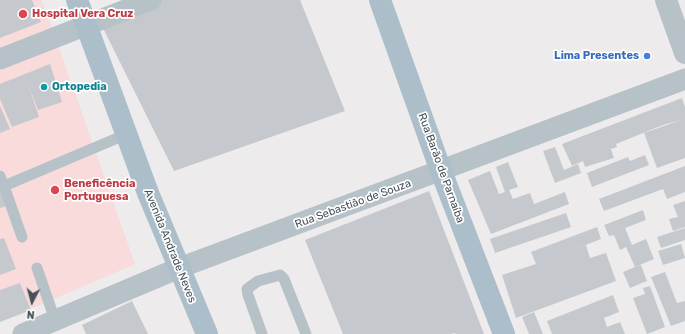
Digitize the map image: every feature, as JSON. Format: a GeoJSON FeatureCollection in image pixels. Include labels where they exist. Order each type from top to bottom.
{"type":"FeatureCollection","features":[{"type":"Feature","properties":{"kind":"main road","name":"Avenida Andrade Neves"},"geometry":{"type":"LineString","coordinates":[[78,0],[127,134],[179,268],[207,334]]}},
{"type":"Feature","properties":{"kind":"main road","name":"Rua Barão de Parnaíba"},"geometry":{"type":"LineString","coordinates":[[380,0],[441,171],[504,334]]}},
{"type":"Feature","properties":{"kind":"street"},"geometry":{"type":"LineString","coordinates":[[0,59],[151,0]]}},
{"type":"Feature","properties":{"kind":"street"},"geometry":{"type":"LineString","coordinates":[[666,0],[685,53]]}},
{"type":"Feature","properties":{"kind":"street","name":"Rua Sebastião de Souza"},"geometry":{"type":"LineString","coordinates":[[23,334],[179,268],[685,79]]}},
{"type":"Feature","properties":{"kind":"lane"},"geometry":{"type":"LineString","coordinates":[[22,237],[2,181],[127,134]]}},
{"type":"Feature","properties":{"kind":"lane"},"geometry":{"type":"LineString","coordinates":[[37,268],[55,320]]}},
{"type":"Feature","properties":{"kind":"lane"},"geometry":{"type":"LineString","coordinates":[[262,334],[247,289],[258,281],[280,275],[284,279],[306,334]]}},
{"type":"Feature","properties":{"kind":"shaded area","name":"Hospital Vera Cruz"},"geometry":{"type":"Polygon","coordinates":[[[0,0],[41,0],[52,28],[0,47],[0,0]]]}},
{"type":"Feature","properties":{"kind":"shaded area","name":"Beneficência Portuguesa"},"geometry":{"type":"Polygon","coordinates":[[[58,45],[135,264],[0,322],[0,68],[58,45]]]}},
{"type":"Feature","properties":{"kind":"building","name":"Hospital Vera Cruz"},"geometry":{"type":"Polygon","coordinates":[[[0,0],[32,0],[41,22],[0,38],[0,0]]]}},
{"type":"Feature","properties":{"kind":"building"},"geometry":{"type":"Polygon","coordinates":[[[151,0],[300,0],[345,111],[174,171],[99,20],[151,0]]]}},
{"type":"Feature","properties":{"kind":"building"},"geometry":{"type":"Polygon","coordinates":[[[50,64],[62,102],[38,110],[29,87],[39,117],[12,127],[0,99],[0,84],[50,64]]]}},
{"type":"Feature","properties":{"kind":"building"},"geometry":{"type":"Polygon","coordinates":[[[682,98],[685,107],[685,158],[657,168],[644,133],[681,120],[663,125],[616,144],[617,147],[611,149],[614,158],[585,167],[583,161],[572,166],[562,144],[682,98]]]}},
{"type":"Feature","properties":{"kind":"building"},"geometry":{"type":"Polygon","coordinates":[[[0,106],[10,129],[0,133],[0,106]]]}},
{"type":"Feature","properties":{"kind":"building"},"geometry":{"type":"Polygon","coordinates":[[[555,147],[564,170],[578,164],[581,173],[555,183],[543,151],[555,147]]]}},
{"type":"Feature","properties":{"kind":"building"},"geometry":{"type":"Polygon","coordinates":[[[645,155],[649,165],[592,187],[587,173],[628,157],[630,161],[645,155]]]}},
{"type":"Feature","properties":{"kind":"building"},"geometry":{"type":"Polygon","coordinates":[[[508,162],[518,187],[509,190],[513,199],[530,193],[534,204],[565,192],[569,204],[491,234],[468,180],[490,171],[499,194],[505,192],[496,167],[508,162]]]}},
{"type":"Feature","properties":{"kind":"building"},"geometry":{"type":"Polygon","coordinates":[[[685,166],[685,192],[667,199],[663,189],[604,211],[599,199],[685,166]]]}},
{"type":"Feature","properties":{"kind":"building"},"geometry":{"type":"Polygon","coordinates":[[[0,190],[6,206],[0,208],[0,190]]]}},
{"type":"Feature","properties":{"kind":"building"},"geometry":{"type":"Polygon","coordinates":[[[429,191],[484,334],[343,334],[305,240],[429,191]]]}},
{"type":"Feature","properties":{"kind":"building"},"geometry":{"type":"Polygon","coordinates":[[[685,201],[685,227],[673,231],[669,219],[678,217],[673,205],[685,201]]]}},
{"type":"Feature","properties":{"kind":"building"},"geometry":{"type":"Polygon","coordinates":[[[643,210],[646,220],[625,228],[632,245],[646,239],[654,259],[635,267],[626,247],[620,250],[614,235],[609,236],[604,225],[643,210]]]}},
{"type":"Feature","properties":{"kind":"building"},"geometry":{"type":"Polygon","coordinates":[[[566,213],[571,227],[495,253],[490,239],[566,213]]]}},
{"type":"Feature","properties":{"kind":"building"},"geometry":{"type":"Polygon","coordinates":[[[597,227],[601,239],[575,249],[586,245],[590,258],[606,253],[616,281],[516,318],[502,275],[536,264],[531,252],[597,227]]]}},
{"type":"Feature","properties":{"kind":"building"},"geometry":{"type":"Polygon","coordinates":[[[685,228],[685,240],[661,248],[657,237],[685,228]]]}},
{"type":"Feature","properties":{"kind":"building"},"geometry":{"type":"Polygon","coordinates":[[[4,238],[16,269],[0,275],[0,239],[4,238]]]}},
{"type":"Feature","properties":{"kind":"building"},"geometry":{"type":"Polygon","coordinates":[[[681,244],[685,258],[663,265],[658,251],[681,244]]]}},
{"type":"Feature","properties":{"kind":"building"},"geometry":{"type":"Polygon","coordinates":[[[641,265],[647,281],[630,288],[623,272],[641,265]]]}},
{"type":"Feature","properties":{"kind":"building"},"geometry":{"type":"Polygon","coordinates":[[[665,272],[677,303],[685,301],[685,321],[671,326],[651,277],[665,272]]]}},
{"type":"Feature","properties":{"kind":"building"},"geometry":{"type":"Polygon","coordinates":[[[20,283],[31,310],[0,322],[0,290],[20,283]]]}},
{"type":"Feature","properties":{"kind":"building"},"geometry":{"type":"Polygon","coordinates":[[[650,286],[665,327],[647,334],[633,298],[645,294],[643,288],[650,286]]]}},
{"type":"Feature","properties":{"kind":"building"},"geometry":{"type":"Polygon","coordinates":[[[613,295],[619,312],[604,318],[607,327],[620,322],[625,334],[552,334],[547,321],[613,295]]]}},
{"type":"Feature","properties":{"kind":"building"},"geometry":{"type":"Polygon","coordinates":[[[132,301],[148,334],[86,334],[82,325],[132,301]]]}},
{"type":"Feature","properties":{"kind":"building"},"geometry":{"type":"Polygon","coordinates":[[[534,312],[543,334],[529,334],[522,317],[534,312]]]}},
{"type":"Feature","properties":{"kind":"place","name":"Hospital Vera Cruz"},"geometry":{"type":"Point","coordinates":[23,14]}},
{"type":"Feature","properties":{"kind":"place","name":"Lima Presentes"},"geometry":{"type":"Point","coordinates":[647,56]}},
{"type":"Feature","properties":{"kind":"place","name":"Ortopedia"},"geometry":{"type":"Point","coordinates":[44,87]}},
{"type":"Feature","properties":{"kind":"place","name":"Beneficência Portuguesa"},"geometry":{"type":"Point","coordinates":[55,190]}}]}
